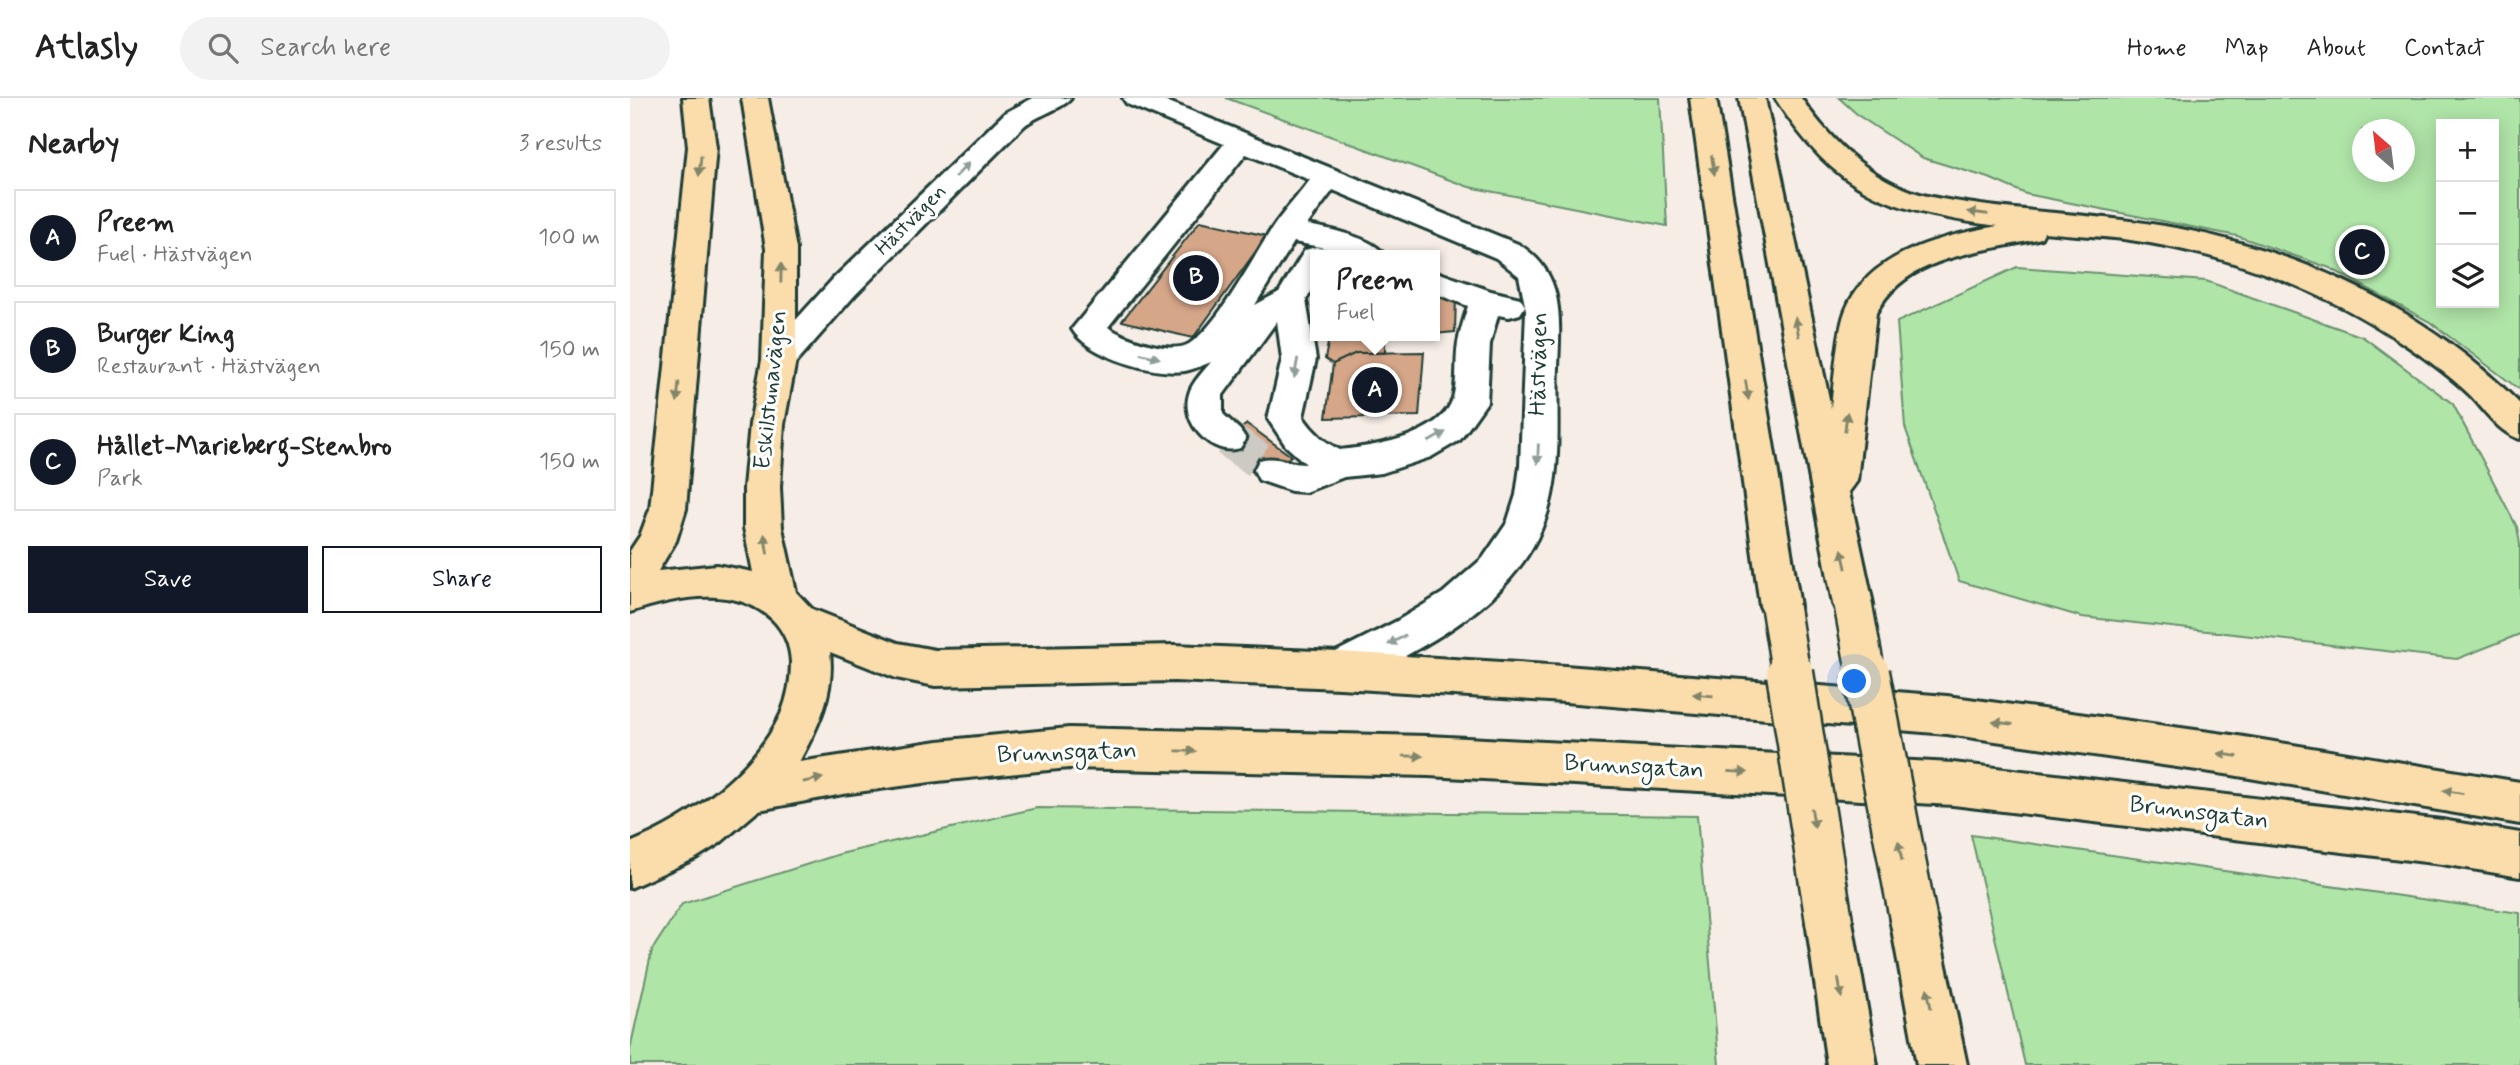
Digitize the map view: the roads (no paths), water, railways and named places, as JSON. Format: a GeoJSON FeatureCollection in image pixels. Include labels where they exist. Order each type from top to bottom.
{"type":"FeatureCollection","features":[{"type":"Feature","properties":{"kind":"main road"},"geometry":{"type":"LineString","coordinates":[[630,584],[657,541],[668,509],[702,147],[696,98]]}},
{"type":"Feature","properties":{"kind":"main road","name":"Eskilstunavägen"},"geometry":{"type":"LineString","coordinates":[[630,866],[690,837],[746,792],[782,750],[804,708],[812,660],[810,646],[789,610],[764,528],[762,487],[767,424],[779,360],[781,249],[755,98]]}},
{"type":"Feature","properties":{"kind":"main road"},"geometry":{"type":"LineString","coordinates":[[1703,98],[1852,1065]]}},
{"type":"Feature","properties":{"kind":"main road"},"geometry":{"type":"LineString","coordinates":[[1752,98],[1942,1065]]}},
{"type":"Feature","properties":{"kind":"main road"},"geometry":{"type":"LineString","coordinates":[[1788,98],[1810,133],[1842,165],[1884,190],[1916,203],[2185,240],[2283,267],[2368,306],[2413,332],[2483,388],[2520,426]]}},
{"type":"Feature","properties":{"kind":"main road"},"geometry":{"type":"LineString","coordinates":[[1835,514],[1860,313],[1873,290],[1893,273],[1952,247],[2070,225]]}},
{"type":"Feature","properties":{"kind":"main road"},"geometry":{"type":"LineString","coordinates":[[630,596],[665,586],[708,581],[747,586],[789,610],[896,660],[935,668],[1163,663],[1340,670],[1565,684],[1947,715],[2232,755],[2520,803]]}},
{"type":"Feature","properties":{"kind":"main road","name":"Brunnsgatan"},"geometry":{"type":"LineString","coordinates":[[746,792],[843,774],[1069,748],[1428,756],[1953,784],[2442,842],[2520,855]]}},
{"type":"Feature","properties":{"kind":"street","name":"Hästvägen"},"geometry":{"type":"LineString","coordinates":[[779,360],[836,295],[1015,119],[1028,109],[1058,98]]}},
{"type":"Feature","properties":{"kind":"street","name":"Hästvägen"},"geometry":{"type":"LineString","coordinates":[[1136,98],[1507,251],[1529,265],[1538,283],[1542,312],[1537,478],[1529,516],[1513,548],[1486,579],[1452,607],[1405,636],[1340,670]]}},
{"type":"Feature","properties":{"kind":"street"},"geometry":{"type":"LineString","coordinates":[[1242,140],[1088,330],[1110,345],[1160,358],[1184,359],[1200,353],[1218,338],[1286,231],[1328,176]]}},
{"type":"Feature","properties":{"kind":"street"},"geometry":{"type":"LineString","coordinates":[[1286,231],[1319,250]]}},
{"type":"Feature","properties":{"kind":"street"},"geometry":{"type":"LineString","coordinates":[[1228,439],[1206,419],[1206,393],[1265,314],[1290,300],[1310,266]]}},
{"type":"Feature","properties":{"kind":"street"},"geometry":{"type":"LineString","coordinates":[[1440,283],[1485,302],[1542,312]]}},
{"type":"Feature","properties":{"kind":"street"},"geometry":{"type":"LineString","coordinates":[[1290,300],[1299,359],[1285,418],[1298,438],[1322,457],[1337,464]]}},
{"type":"Feature","properties":{"kind":"street"},"geometry":{"type":"LineString","coordinates":[[1272,470],[1294,479],[1313,478],[1337,464],[1382,459],[1419,447],[1448,431],[1470,402],[1474,344],[1485,302]]}},
{"type":"Feature","properties":{"kind":"tunnel"},"geometry":{"type":"LineString","coordinates":[[1228,439],[1272,470]]}},
{"type":"Feature","properties":{"kind":"place","name":"Hållet-Marieberg-Stenbro"},"geometry":{"type":"Point","coordinates":[2362,252]}},
{"type":"Feature","properties":{"kind":"place","name":"Burger King"},"geometry":{"type":"Point","coordinates":[1196,278]}},
{"type":"Feature","properties":{"kind":"place","name":"Preem"},"geometry":{"type":"Point","coordinates":[1375,390]}}]}
